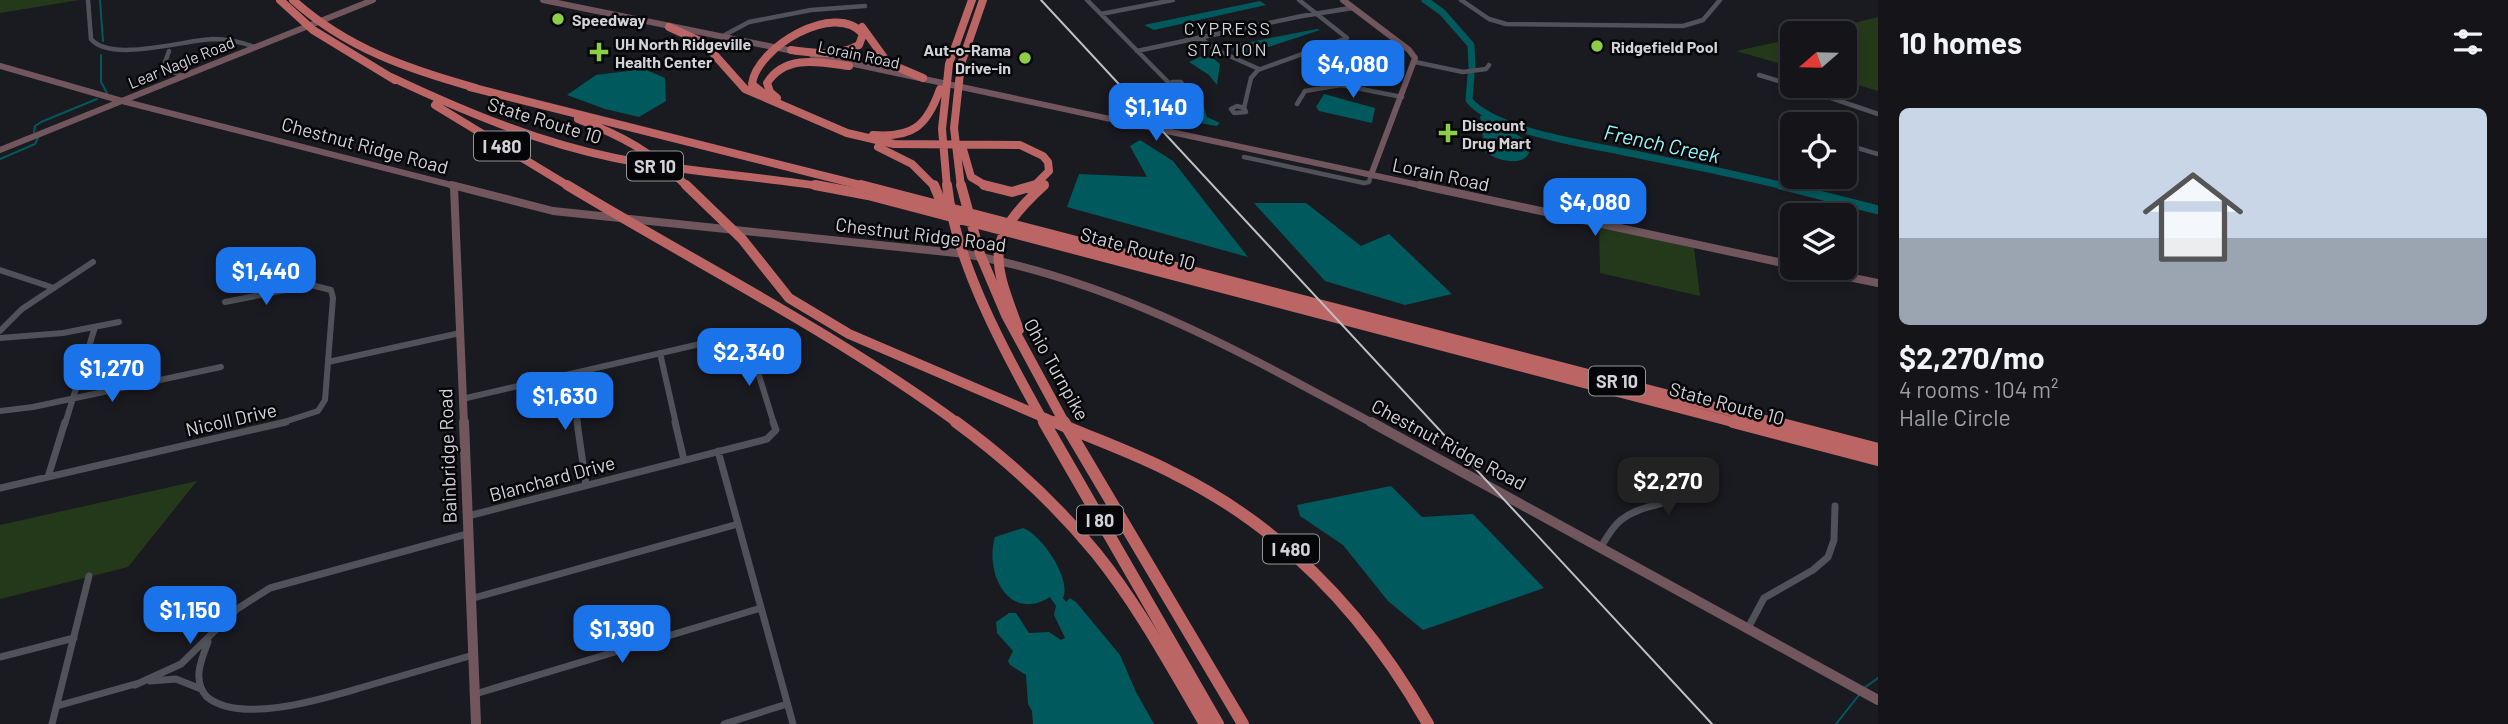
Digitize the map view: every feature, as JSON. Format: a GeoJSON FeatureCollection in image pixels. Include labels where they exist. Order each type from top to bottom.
{"type":"FeatureCollection","features":[{"type":"Feature","properties":{"kind":"highway","name":"I 480"},"geometry":{"type":"LineString","coordinates":[[280,0],[313,30],[639,228],[754,291],[961,424],[1021,474],[1058,510],[1106,567],[1153,636],[1205,724]]}},
{"type":"Feature","properties":{"kind":"highway","name":"I 480"},"geometry":{"type":"LineString","coordinates":[[293,0],[323,26],[355,46],[388,61],[597,126],[626,138],[681,177],[742,239],[793,301],[882,351],[1201,487],[1257,522],[1297,554],[1335,591],[1371,633],[1403,679],[1428,724]]}},
{"type":"Feature","properties":{"kind":"highway","name":"Ohio Turnpike"},"geometry":{"type":"LineString","coordinates":[[972,0],[960,26],[942,93],[944,151],[958,243],[1022,385],[1218,724]]}},
{"type":"Feature","properties":{"kind":"highway","name":"Ohio Turnpike"},"geometry":{"type":"LineString","coordinates":[[983,0],[967,40],[959,76],[956,109],[963,194],[984,268],[1029,362],[1243,724]]}},
{"type":"Feature","properties":{"kind":"highway"},"geometry":{"type":"LineString","coordinates":[[784,41],[805,26],[828,20],[852,24],[863,35],[857,46],[839,53],[791,50]]}},
{"type":"Feature","properties":{"kind":"highway"},"geometry":{"type":"LineString","coordinates":[[786,102],[761,92],[752,84],[753,74],[799,27],[813,21],[848,21],[863,28],[888,63],[923,78]]}},
{"type":"Feature","properties":{"kind":"highway"},"geometry":{"type":"LineString","coordinates":[[669,27],[704,43],[741,86],[865,137],[882,141],[1010,142],[1029,145],[1043,152],[1051,161],[1052,175],[1008,220],[1000,238],[999,250],[1001,271],[1029,362]]}},
{"type":"Feature","properties":{"kind":"highway"},"geometry":{"type":"LineString","coordinates":[[765,97],[751,89],[747,80],[751,71],[768,57]]}},
{"type":"Feature","properties":{"kind":"highway"},"geometry":{"type":"LineString","coordinates":[[849,66],[809,62],[780,69],[771,76],[767,85],[772,95],[907,160],[929,176],[941,195],[958,243]]}},
{"type":"Feature","properties":{"kind":"highway","name":"State Route 10"},"geometry":{"type":"LineString","coordinates":[[391,77],[492,124],[577,150],[675,169],[830,187],[928,207]]}},
{"type":"Feature","properties":{"kind":"highway","name":"State Route 10"},"geometry":{"type":"LineString","coordinates":[[470,87],[1878,460]]}},
{"type":"Feature","properties":{"kind":"highway"},"geometry":{"type":"LineString","coordinates":[[847,130],[879,136],[912,131],[929,119],[942,93]]}},
{"type":"Feature","properties":{"kind":"highway"},"geometry":{"type":"LineString","coordinates":[[847,130],[889,144],[1020,145],[1043,156],[1048,162],[1049,171],[1042,181],[1028,188],[1010,191],[992,189],[971,177],[960,151]]}},
{"type":"Feature","properties":{"kind":"highway","name":"State Route 10"},"geometry":{"type":"LineString","coordinates":[[1020,231],[1356,313],[1878,449]]}},
{"type":"Feature","properties":{"kind":"street"},"geometry":{"type":"LineString","coordinates":[[88,0],[90,38],[95,44],[105,48],[136,49],[219,37],[241,40],[255,47]]}},
{"type":"Feature","properties":{"kind":"street","name":"Lear Nagle Road"},"geometry":{"type":"LineString","coordinates":[[0,150],[373,0]]}},
{"type":"Feature","properties":{"kind":"street","name":"Lorain Road"},"geometry":{"type":"LineString","coordinates":[[543,0],[994,94]]}},
{"type":"Feature","properties":{"kind":"street"},"geometry":{"type":"LineString","coordinates":[[1087,0],[1170,84]]}},
{"type":"Feature","properties":{"kind":"street"},"geometry":{"type":"LineString","coordinates":[[1101,14],[1173,0]]}},
{"type":"Feature","properties":{"kind":"street"},"geometry":{"type":"LineString","coordinates":[[1244,108],[1251,78],[1259,69],[1346,39],[1346,35],[1299,0]]}},
{"type":"Feature","properties":{"kind":"street"},"geometry":{"type":"LineString","coordinates":[[1343,0],[1409,50],[1415,62],[1371,175]]}},
{"type":"Feature","properties":{"kind":"street"},"geometry":{"type":"LineString","coordinates":[[1461,0],[1489,19],[1506,24],[1666,27],[1700,21],[1720,0]]}},
{"type":"Feature","properties":{"kind":"street"},"geometry":{"type":"LineString","coordinates":[[720,37],[749,22],[811,10],[865,6]]}},
{"type":"Feature","properties":{"kind":"street"},"geometry":{"type":"LineString","coordinates":[[1137,51],[1351,8]]}},
{"type":"Feature","properties":{"kind":"street","name":"Lorain Road"},"geometry":{"type":"LineString","coordinates":[[720,37],[849,66],[923,78],[1780,262]]}},
{"type":"Feature","properties":{"kind":"street"},"geometry":{"type":"LineString","coordinates":[[1199,37],[1219,51],[1259,69]]}},
{"type":"Feature","properties":{"kind":"street"},"geometry":{"type":"LineString","coordinates":[[169,51],[163,69],[183,76]]}},
{"type":"Feature","properties":{"kind":"street"},"geometry":{"type":"LineString","coordinates":[[1415,62],[1465,72],[1486,69],[1489,65]]}},
{"type":"Feature","properties":{"kind":"street","name":"Chestnut Ridge Road"},"geometry":{"type":"LineString","coordinates":[[0,66],[122,101],[454,187],[572,214],[973,255],[1079,282],[1244,354],[1878,699]]}},
{"type":"Feature","properties":{"kind":"street"},"geometry":{"type":"LineString","coordinates":[[1759,75],[1780,81]]}},
{"type":"Feature","properties":{"kind":"street"},"geometry":{"type":"LineString","coordinates":[[1297,104],[1304,92],[1339,85],[1402,97]]}},
{"type":"Feature","properties":{"kind":"street"},"geometry":{"type":"LineString","coordinates":[[1832,98],[1878,114]]}},
{"type":"Feature","properties":{"kind":"street"},"geometry":{"type":"LineString","coordinates":[[1857,148],[1878,154]]}},
{"type":"Feature","properties":{"kind":"street","name":"Lorain Road"},"geometry":{"type":"LineString","coordinates":[[1244,157],[1362,183],[1369,182],[1371,175]]}},
{"type":"Feature","properties":{"kind":"street","name":"Bainbridge Road"},"geometry":{"type":"LineString","coordinates":[[454,187],[476,724]]}},
{"type":"Feature","properties":{"kind":"street"},"geometry":{"type":"LineString","coordinates":[[0,331],[17,313],[93,262]]}},
{"type":"Feature","properties":{"kind":"street"},"geometry":{"type":"LineString","coordinates":[[0,270],[54,288]]}},
{"type":"Feature","properties":{"kind":"street"},"geometry":{"type":"LineString","coordinates":[[1857,279],[1878,283]]}},
{"type":"Feature","properties":{"kind":"street","name":"Nicoll Drive"},"geometry":{"type":"LineString","coordinates":[[0,488],[309,416],[318,411],[325,400],[333,294],[328,288],[321,285],[303,286],[225,302]]}},
{"type":"Feature","properties":{"kind":"street"},"geometry":{"type":"LineString","coordinates":[[0,338],[51,335],[119,322]]}},
{"type":"Feature","properties":{"kind":"street"},"geometry":{"type":"LineString","coordinates":[[48,477],[95,327]]}},
{"type":"Feature","properties":{"kind":"street"},"geometry":{"type":"LineString","coordinates":[[328,362],[460,333]]}},
{"type":"Feature","properties":{"kind":"street","name":"Blanchard Drive"},"geometry":{"type":"LineString","coordinates":[[467,517],[774,435],[776,428],[748,340],[743,335],[660,353]]}},
{"type":"Feature","properties":{"kind":"street"},"geometry":{"type":"LineString","coordinates":[[462,399],[660,353],[684,460]]}},
{"type":"Feature","properties":{"kind":"street"},"geometry":{"type":"LineString","coordinates":[[0,411],[72,399],[221,367]]}},
{"type":"Feature","properties":{"kind":"street"},"geometry":{"type":"LineString","coordinates":[[571,374],[586,485]]}},
{"type":"Feature","properties":{"kind":"street"},"geometry":{"type":"LineString","coordinates":[[718,452],[793,724]]}},
{"type":"Feature","properties":{"kind":"street"},"geometry":{"type":"LineString","coordinates":[[1601,547],[1617,522],[1635,512],[1690,494],[1703,481],[1706,471]]}},
{"type":"Feature","properties":{"kind":"street"},"geometry":{"type":"LineString","coordinates":[[1748,628],[1764,598],[1819,566],[1828,557],[1834,540],[1835,506]]}},
{"type":"Feature","properties":{"kind":"street"},"geometry":{"type":"LineString","coordinates":[[470,599],[738,524]]}},
{"type":"Feature","properties":{"kind":"street"},"geometry":{"type":"LineString","coordinates":[[135,685],[181,664],[243,604],[277,585],[467,534]]}},
{"type":"Feature","properties":{"kind":"street"},"geometry":{"type":"LineString","coordinates":[[52,724],[89,576]]}},
{"type":"Feature","properties":{"kind":"street"},"geometry":{"type":"LineString","coordinates":[[475,694],[761,608]]}},
{"type":"Feature","properties":{"kind":"street"},"geometry":{"type":"LineString","coordinates":[[201,689],[199,667],[211,637]]}},
{"type":"Feature","properties":{"kind":"street"},"geometry":{"type":"LineString","coordinates":[[0,657],[74,638]]}},
{"type":"Feature","properties":{"kind":"street"},"geometry":{"type":"LineString","coordinates":[[57,706],[168,678],[194,684],[201,689],[209,702],[223,711],[242,716],[263,715],[473,655]]}},
{"type":"Feature","properties":{"kind":"street"},"geometry":{"type":"LineString","coordinates":[[724,724],[788,704]]}},
{"type":"Feature","properties":{"kind":"green space"},"geometry":{"type":"Polygon","coordinates":[[[0,0],[79,0],[0,13],[0,0]]]}},
{"type":"Feature","properties":{"kind":"green space"},"geometry":{"type":"Polygon","coordinates":[[[1878,17],[1878,91],[1857,85],[1857,22],[1878,17]]]}},
{"type":"Feature","properties":{"kind":"green space"},"geometry":{"type":"Polygon","coordinates":[[[1780,42],[1780,64],[1736,51],[1780,42]]]}},
{"type":"Feature","properties":{"kind":"green space"},"geometry":{"type":"Polygon","coordinates":[[[1599,227],[1694,248],[1700,296],[1600,273],[1599,227]]]}},
{"type":"Feature","properties":{"kind":"green space"},"geometry":{"type":"Polygon","coordinates":[[[197,481],[128,567],[0,599],[0,525],[197,481]]]}},
{"type":"Feature","properties":{"kind":"water"},"geometry":{"type":"Polygon","coordinates":[[[1260,1],[1266,5],[1154,30],[1144,25],[1260,1]]]}},
{"type":"Feature","properties":{"kind":"water"},"geometry":{"type":"Polygon","coordinates":[[[1320,30],[1247,54],[1236,53],[1232,49],[1239,44],[1320,30]]]}},
{"type":"Feature","properties":{"kind":"water"},"geometry":{"type":"Polygon","coordinates":[[[1202,56],[1214,59],[1220,64],[1217,85],[1209,75],[1189,62],[1202,56]]]}},
{"type":"Feature","properties":{"kind":"water"},"geometry":{"type":"Polygon","coordinates":[[[644,69],[665,78],[666,101],[639,117],[605,109],[567,95],[596,75],[644,69]]]}},
{"type":"Feature","properties":{"kind":"water"},"geometry":{"type":"Polygon","coordinates":[[[1324,94],[1375,108],[1372,123],[1319,111],[1316,107],[1324,94]]]}},
{"type":"Feature","properties":{"kind":"water"},"geometry":{"type":"Polygon","coordinates":[[[1155,100],[1177,106],[1203,104],[1207,117],[1220,123],[1217,126],[1183,118],[1152,102],[1155,100]]]}},
{"type":"Feature","properties":{"kind":"water"},"geometry":{"type":"Polygon","coordinates":[[[1480,116],[1500,122],[1530,141],[1527,156],[1522,160],[1507,161],[1485,152],[1480,116]]]}},
{"type":"Feature","properties":{"kind":"water"},"geometry":{"type":"Polygon","coordinates":[[[1140,140],[1173,161],[1248,257],[1067,207],[1079,174],[1147,177],[1130,146],[1140,140]]]}},
{"type":"Feature","properties":{"kind":"water"},"geometry":{"type":"Polygon","coordinates":[[[1254,203],[1306,203],[1361,246],[1389,234],[1452,294],[1405,305],[1325,281],[1254,203]]]}},
{"type":"Feature","properties":{"kind":"water"},"geometry":{"type":"Polygon","coordinates":[[[1391,486],[1422,517],[1473,514],[1544,588],[1423,630],[1388,601],[1343,545],[1300,516],[1297,505],[1391,486]]]}},
{"type":"Feature","properties":{"kind":"water"},"geometry":{"type":"Polygon","coordinates":[[[1023,528],[1038,539],[1053,558],[1063,580],[1063,598],[1066,602],[1070,598],[1076,602],[1120,655],[1154,724],[1033,724],[1032,711],[1028,704],[1026,675],[1010,665],[1008,661],[1013,651],[997,633],[996,622],[1009,613],[1016,613],[1029,633],[1049,632],[1061,640],[1065,638],[1054,615],[1056,606],[1050,597],[1023,604],[1012,599],[997,579],[993,565],[995,537],[1023,528]]]}},
{"type":"Feature","properties":{"kind":"waterway","name":"French Creek"},"geometry":{"type":"LineString","coordinates":[[100,0],[103,41]]}},
{"type":"Feature","properties":{"kind":"waterway","name":"French Creek"},"geometry":{"type":"LineString","coordinates":[[1425,0],[1442,12],[1471,45],[1472,68]]}},
{"type":"Feature","properties":{"kind":"waterway","name":"French Creek"},"geometry":{"type":"LineString","coordinates":[[101,55],[101,82],[107,93]]}},
{"type":"Feature","properties":{"kind":"waterway","name":"French Creek"},"geometry":{"type":"LineString","coordinates":[[1471,75],[1469,100],[1481,111],[1519,128],[1780,185]]}},
{"type":"Feature","properties":{"kind":"waterway","name":"French Creek"},"geometry":{"type":"LineString","coordinates":[[34,132],[35,126],[41,122],[97,99]]}},
{"type":"Feature","properties":{"kind":"waterway","name":"French Creek"},"geometry":{"type":"LineString","coordinates":[[0,159],[35,144],[38,138]]}},
{"type":"Feature","properties":{"kind":"waterway","name":"French Creek"},"geometry":{"type":"LineString","coordinates":[[1796,189],[1878,210]]}},
{"type":"Feature","properties":{"kind":"waterway","name":"French Creek"},"geometry":{"type":"LineString","coordinates":[[1864,688],[1878,678]]}},
{"type":"Feature","properties":{"kind":"waterway","name":"French Creek"},"geometry":{"type":"LineString","coordinates":[[1836,724],[1859,695]]}},
{"type":"Feature","properties":{"kind":"railway"},"geometry":{"type":"LineString","coordinates":[[1041,0],[1712,724]]}},
{"type":"Feature","properties":{"kind":"place","name":"Speedway"},"geometry":{"type":"Point","coordinates":[558,19]}},
{"type":"Feature","properties":{"kind":"place","name":"Ridgefield Pool"},"geometry":{"type":"Point","coordinates":[1597,46]}},
{"type":"Feature","properties":{"kind":"place","name":"UH North Ridgeville Health Center"},"geometry":{"type":"Point","coordinates":[599,52]}},
{"type":"Feature","properties":{"kind":"place","name":"Aut-o-Rama Drive-in"},"geometry":{"type":"Point","coordinates":[1025,58]}},
{"type":"Feature","properties":{"kind":"place","name":"Discount Drug Mart"},"geometry":{"type":"Point","coordinates":[1448,133]}},
{"type":"Feature","properties":{"kind":"district","name":"CYPRESS STATION"},"geometry":{"type":"Point","coordinates":[1228,38]}}]}
